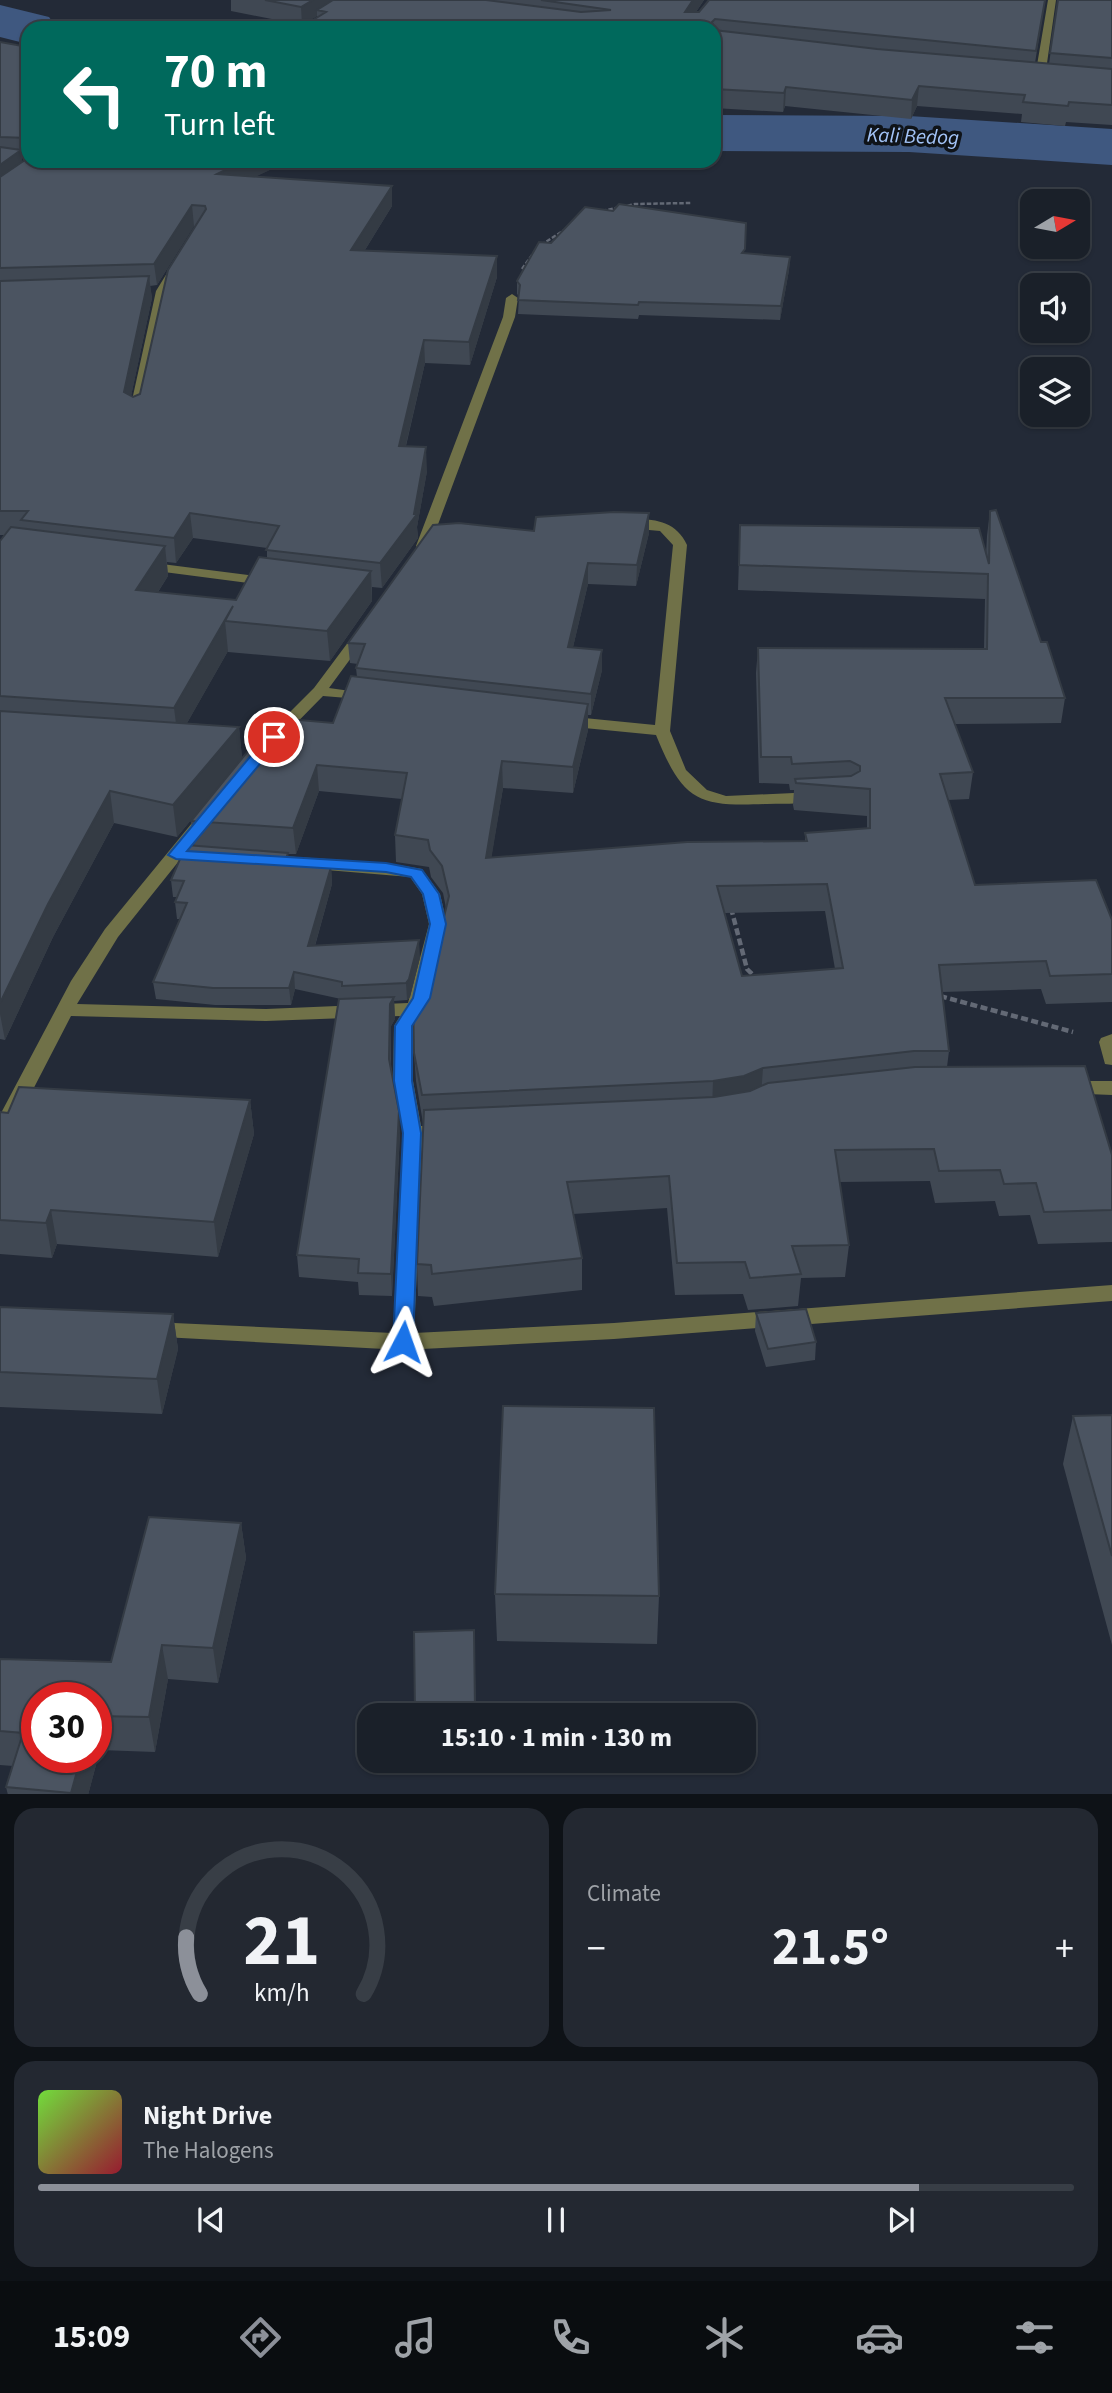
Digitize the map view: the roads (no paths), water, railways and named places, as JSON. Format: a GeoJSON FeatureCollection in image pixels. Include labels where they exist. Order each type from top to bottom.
{"type":"FeatureCollection","features":[{"type":"Feature","properties":{"kind":"street"},"geometry":{"type":"LineString","coordinates":[[1040,77],[1052,0]]}},
{"type":"Feature","properties":{"kind":"street"},"geometry":{"type":"LineString","coordinates":[[1027,76],[1052,78]]}},
{"type":"Feature","properties":{"kind":"street"},"geometry":{"type":"LineString","coordinates":[[135,414],[155,291],[181,260]]}},
{"type":"Feature","properties":{"kind":"street"},"geometry":{"type":"LineString","coordinates":[[415,557],[435,537],[458,448],[509,317],[512,298]]}},
{"type":"Feature","properties":{"kind":"street"},"geometry":{"type":"LineString","coordinates":[[607,525],[662,526],[674,533],[680,545],[662,731],[679,772],[688,783],[710,797],[735,802],[836,796]]}},
{"type":"Feature","properties":{"kind":"street"},"geometry":{"type":"LineString","coordinates":[[134,564],[282,583]]}},
{"type":"Feature","properties":{"kind":"street"},"geometry":{"type":"LineString","coordinates":[[252,755],[319,691],[374,617]]}},
{"type":"Feature","properties":{"kind":"street"},"geometry":{"type":"LineString","coordinates":[[319,691],[385,699]]}},
{"type":"Feature","properties":{"kind":"street"},"geometry":{"type":"LineString","coordinates":[[543,718],[662,731]]}},
{"type":"Feature","properties":{"kind":"street"},"geometry":{"type":"LineString","coordinates":[[0,1134],[65,1010],[111,933],[218,803]]}},
{"type":"Feature","properties":{"kind":"street"},"geometry":{"type":"LineString","coordinates":[[176,855],[202,856]]}},
{"type":"Feature","properties":{"kind":"street"},"geometry":{"type":"LineString","coordinates":[[255,859],[386,867],[416,873],[431,894],[438,924],[421,998],[403,1026],[403,1081],[412,1133],[403,1342]]}},
{"type":"Feature","properties":{"kind":"street"},"geometry":{"type":"LineString","coordinates":[[65,1010],[266,1015],[414,1009]]}},
{"type":"Feature","properties":{"kind":"street"},"geometry":{"type":"LineString","coordinates":[[1045,1088],[1112,1088]]}},
{"type":"Feature","properties":{"kind":"street"},"geometry":{"type":"LineString","coordinates":[[412,1133],[467,1130]]}},
{"type":"Feature","properties":{"kind":"street"},"geometry":{"type":"LineString","coordinates":[[132,1329],[403,1342],[614,1331],[1112,1293]]}},
{"type":"Feature","properties":{"kind":"waterway","name":"Kali Bedog"},"geometry":{"type":"LineString","coordinates":[[0,21],[21,26]]}},
{"type":"Feature","properties":{"kind":"waterway","name":"Kali Bedog"},"geometry":{"type":"LineString","coordinates":[[721,133],[909,134],[1112,147]]}}]}
